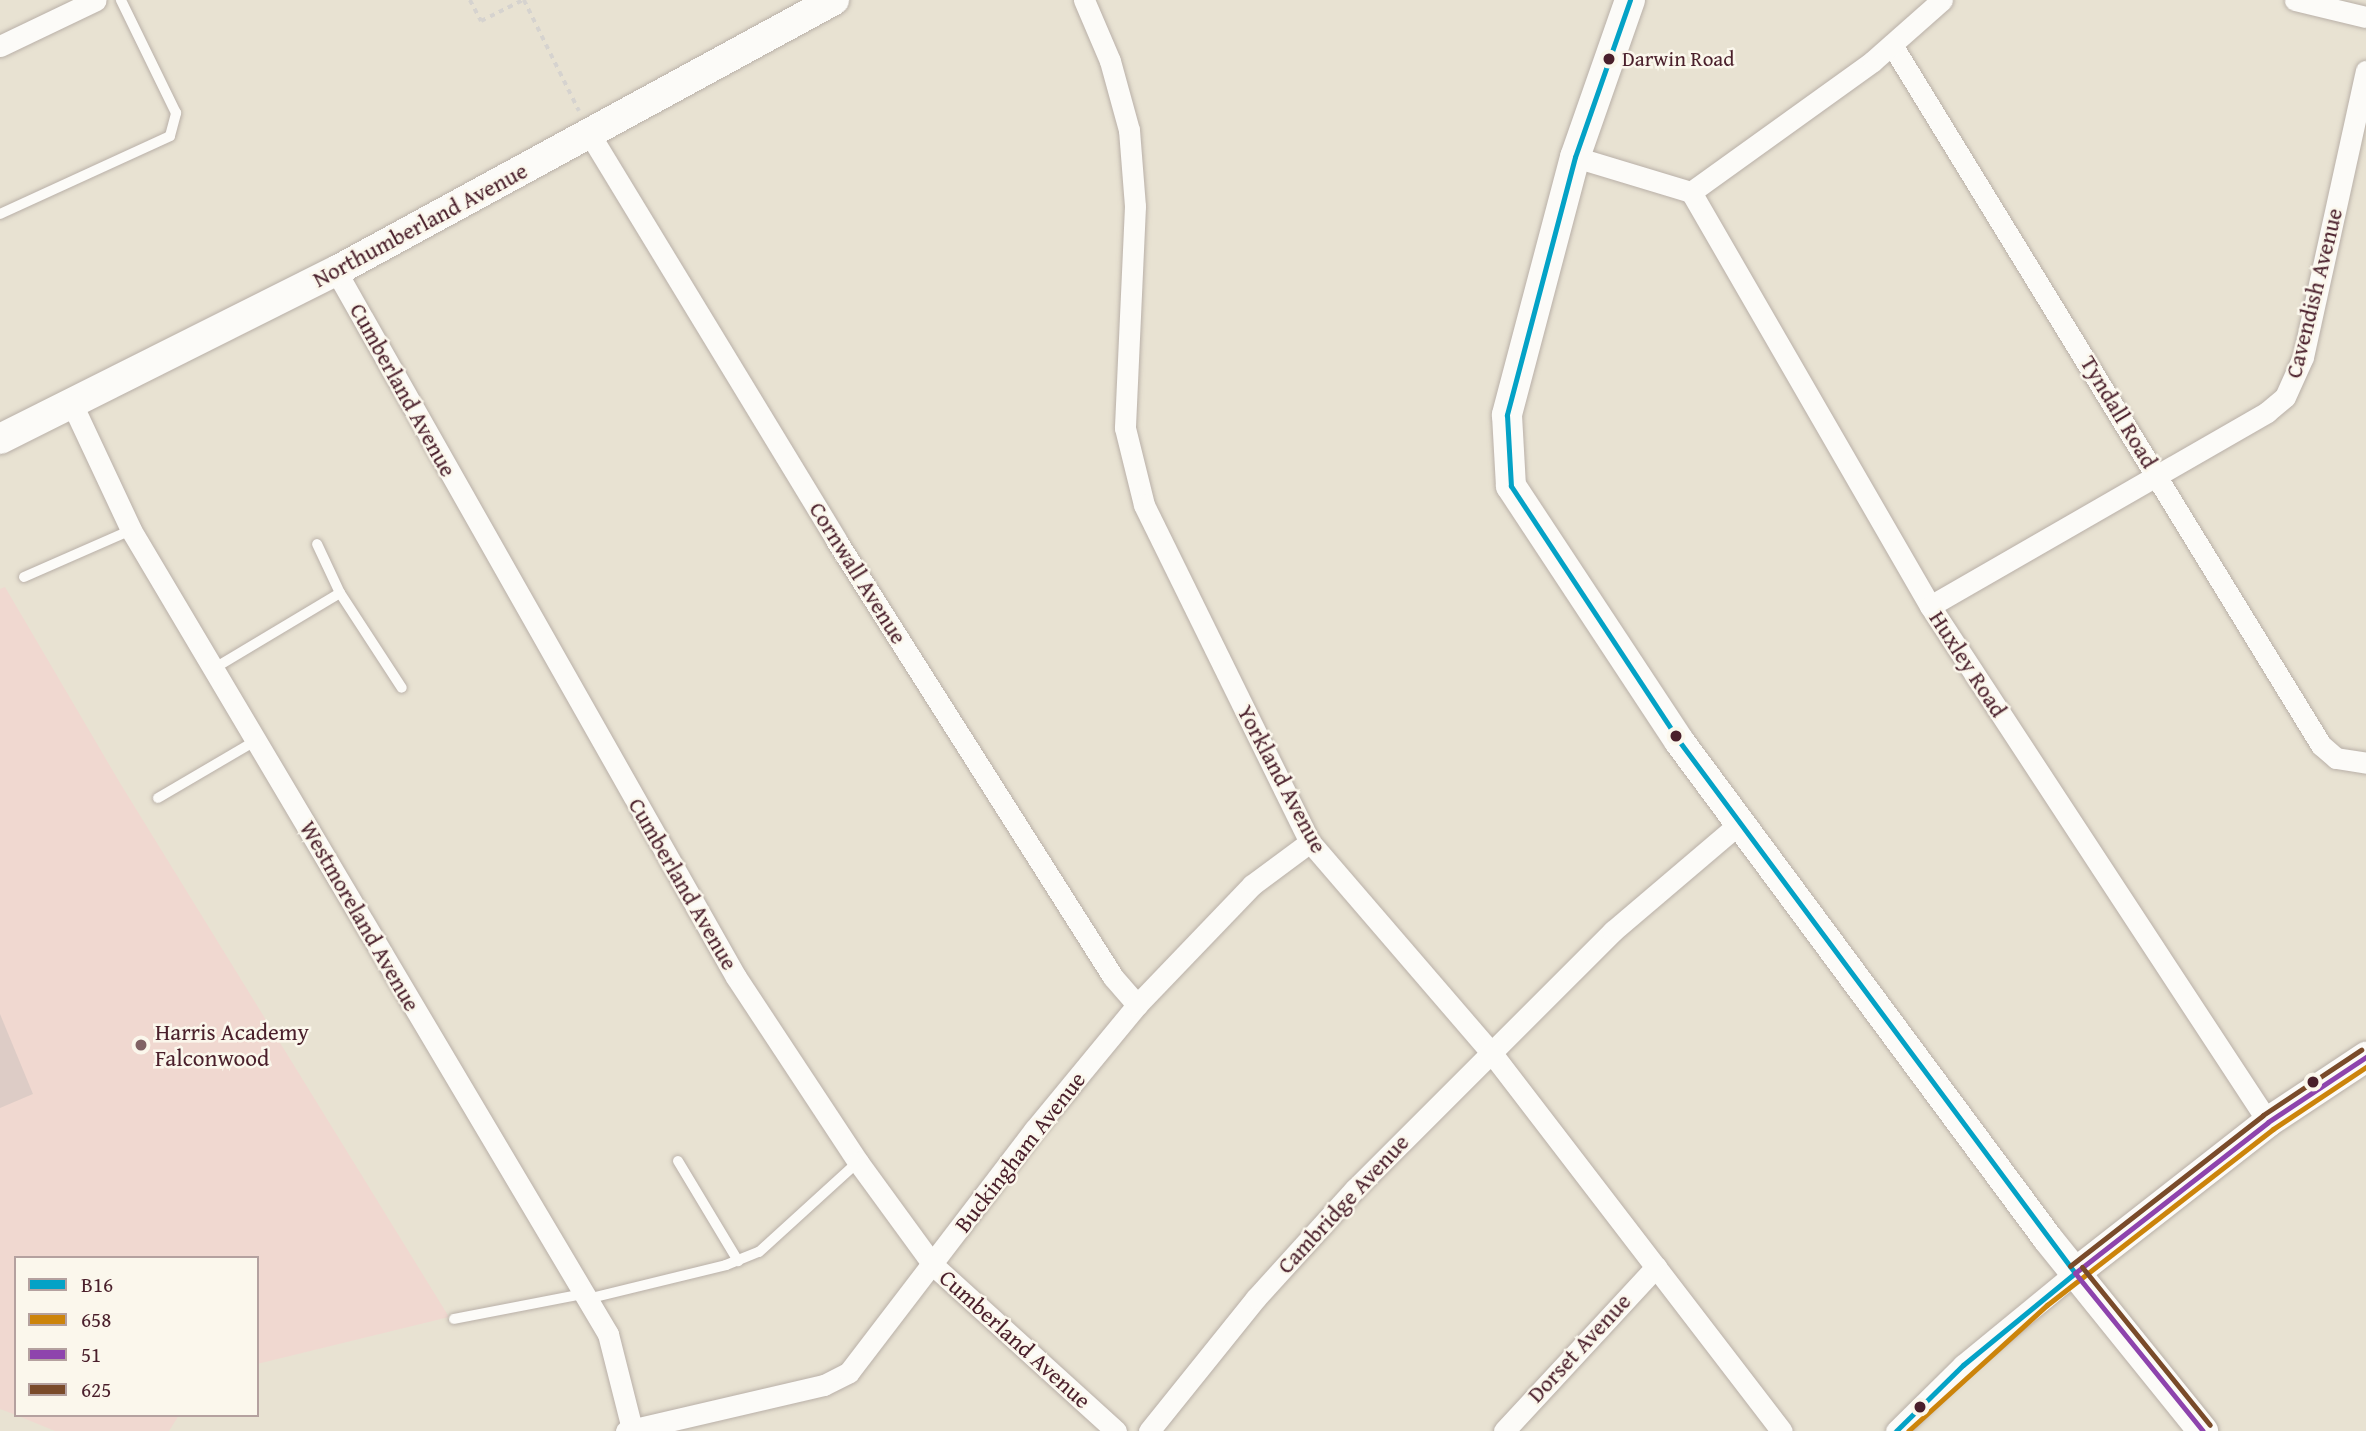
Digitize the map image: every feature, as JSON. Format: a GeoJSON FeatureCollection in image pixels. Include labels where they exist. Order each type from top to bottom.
{"type":"FeatureCollection","features":[{"type":"Feature","properties":{"kind":"street"},"geometry":{"type":"LineString","coordinates":[[0,46],[96,0]]}},
{"type":"Feature","properties":{"kind":"street","name":"Northumberland Avenue"},"geometry":{"type":"LineString","coordinates":[[0,439],[73,406],[336,271],[834,0]]}},
{"type":"Feature","properties":{"kind":"street","name":"Yorkland Avenue"},"geometry":{"type":"LineString","coordinates":[[1084,0],[1111,61],[1129,130],[1135,206],[1125,428],[1144,505],[1310,842],[1490,1051],[1782,1431]]}},
{"type":"Feature","properties":{"kind":"street"},"geometry":{"type":"LineString","coordinates":[[1630,0],[1575,157],[1507,415],[1511,486],[1665,721],[2075,1273],[2203,1431]]}},
{"type":"Feature","properties":{"kind":"street"},"geometry":{"type":"LineString","coordinates":[[1575,157],[1691,192],[1892,45],[1942,0]]}},
{"type":"Feature","properties":{"kind":"street"},"geometry":{"type":"LineString","coordinates":[[2295,0],[2366,17]]}},
{"type":"Feature","properties":{"kind":"street","name":"Tyndall Road"},"geometry":{"type":"LineString","coordinates":[[1892,45],[2321,745],[2336,758],[2362,763]]}},
{"type":"Feature","properties":{"kind":"street","name":"Cavendish Avenue"},"geometry":{"type":"LineString","coordinates":[[1930,606],[2156,472],[2267,412],[2285,397],[2297,378],[2366,71]]}},
{"type":"Feature","properties":{"kind":"street","name":"Cornwall Avenue"},"geometry":{"type":"LineString","coordinates":[[589,133],[836,540],[1113,978],[1137,1005]]}},
{"type":"Feature","properties":{"kind":"street","name":"Huxley Road"},"geometry":{"type":"LineString","coordinates":[[1691,192],[1930,606],[2268,1122]]}},
{"type":"Feature","properties":{"kind":"street","name":"Cumberland Avenue"},"geometry":{"type":"LineString","coordinates":[[336,271],[736,977],[858,1162],[933,1265],[1116,1431]]}},
{"type":"Feature","properties":{"kind":"street","name":"Westmoreland Avenue"},"geometry":{"type":"LineString","coordinates":[[73,406],[131,530],[614,1350],[629,1430]]}},
{"type":"Feature","properties":{"kind":"street","name":"Cambridge Avenue"},"geometry":{"type":"LineString","coordinates":[[1149,1431],[1256,1298],[1490,1051],[1613,931],[1740,823]]}},
{"type":"Feature","properties":{"kind":"street","name":"Buckingham Avenue"},"geometry":{"type":"LineString","coordinates":[[629,1430],[837,1380],[858,1362],[1034,1130],[1137,1005],[1252,885],[1310,842]]}},
{"type":"Feature","properties":{"kind":"street"},"geometry":{"type":"LineString","coordinates":[[1896,1431],[1964,1365],[2075,1273],[2268,1122],[2366,1058]]}},
{"type":"Feature","properties":{"kind":"street","name":"Dorset Avenue"},"geometry":{"type":"LineString","coordinates":[[1504,1431],[1656,1266]]}},
{"type":"Feature","properties":{"kind":"lane"},"geometry":{"type":"LineString","coordinates":[[0,214],[170,135],[176,113],[121,0]]}},
{"type":"Feature","properties":{"kind":"lane"},"geometry":{"type":"LineString","coordinates":[[24,577],[131,530]]}},
{"type":"Feature","properties":{"kind":"lane"},"geometry":{"type":"LineString","coordinates":[[317,544],[340,593],[402,688]]}},
{"type":"Feature","properties":{"kind":"lane"},"geometry":{"type":"LineString","coordinates":[[213,669],[340,593]]}},
{"type":"Feature","properties":{"kind":"lane"},"geometry":{"type":"LineString","coordinates":[[158,798],[257,740]]}},
{"type":"Feature","properties":{"kind":"lane"},"geometry":{"type":"LineString","coordinates":[[678,1161],[738,1261]]}},
{"type":"Feature","properties":{"kind":"lane"},"geometry":{"type":"LineString","coordinates":[[454,1319],[585,1297],[738,1261],[759,1252],[858,1162]]}},
{"type":"Feature","properties":{"kind":"path"},"geometry":{"type":"LineString","coordinates":[[471,0],[481,21],[523,0],[589,133]]}},
{"type":"Feature","properties":{"kind":"shaded area","name":"Harris Academy Falconwood"},"geometry":{"type":"Polygon","coordinates":[[[5,587],[120,783],[449,1317],[259,1364],[259,1256],[14,1256],[14,1414],[0,1409],[0,589],[5,587]]]}},
{"type":"Feature","properties":{"kind":"shaded area"},"geometry":{"type":"Polygon","coordinates":[[[21,1417],[178,1417],[169,1431],[55,1431],[21,1417]]]}},
{"type":"Feature","properties":{"kind":"building"},"geometry":{"type":"Polygon","coordinates":[[[0,1014],[33,1094],[0,1108],[0,1014]]]}},
{"type":"Feature","properties":{"kind":"transit line","name":"B16"},"geometry":{"type":"LineString","coordinates":[[1630,0],[1575,157],[1507,415],[1511,486],[1679,741],[2075,1273]]}},
{"type":"Feature","properties":{"kind":"transit line","name":"625"},"geometry":{"type":"LineString","coordinates":[[2070,1266],[2263,1115],[2361,1050]]}},
{"type":"Feature","properties":{"kind":"transit line","name":"51"},"geometry":{"type":"LineString","coordinates":[[2075,1273],[2268,1122],[2366,1057]]}},
{"type":"Feature","properties":{"kind":"transit line","name":"658"},"geometry":{"type":"LineString","coordinates":[[1908,1431],[2047,1305],[2273,1129],[2366,1067]]}},
{"type":"Feature","properties":{"kind":"transit line","name":"625"},"geometry":{"type":"LineString","coordinates":[[2082,1267],[2210,1425]]}},
{"type":"Feature","properties":{"kind":"transit line","name":"B16"},"geometry":{"type":"LineString","coordinates":[[1896,1431],[1963,1365],[2075,1273]]}},
{"type":"Feature","properties":{"kind":"transit line","name":"51"},"geometry":{"type":"LineString","coordinates":[[2075,1273],[2203,1431]]}},
{"type":"Feature","properties":{"kind":"place","name":"Darwin Road"},"geometry":{"type":"Point","coordinates":[1609,59]}},
{"type":"Feature","properties":{"kind":"place","name":"Harris Academy Falconwood"},"geometry":{"type":"Point","coordinates":[141,1045]}}]}
